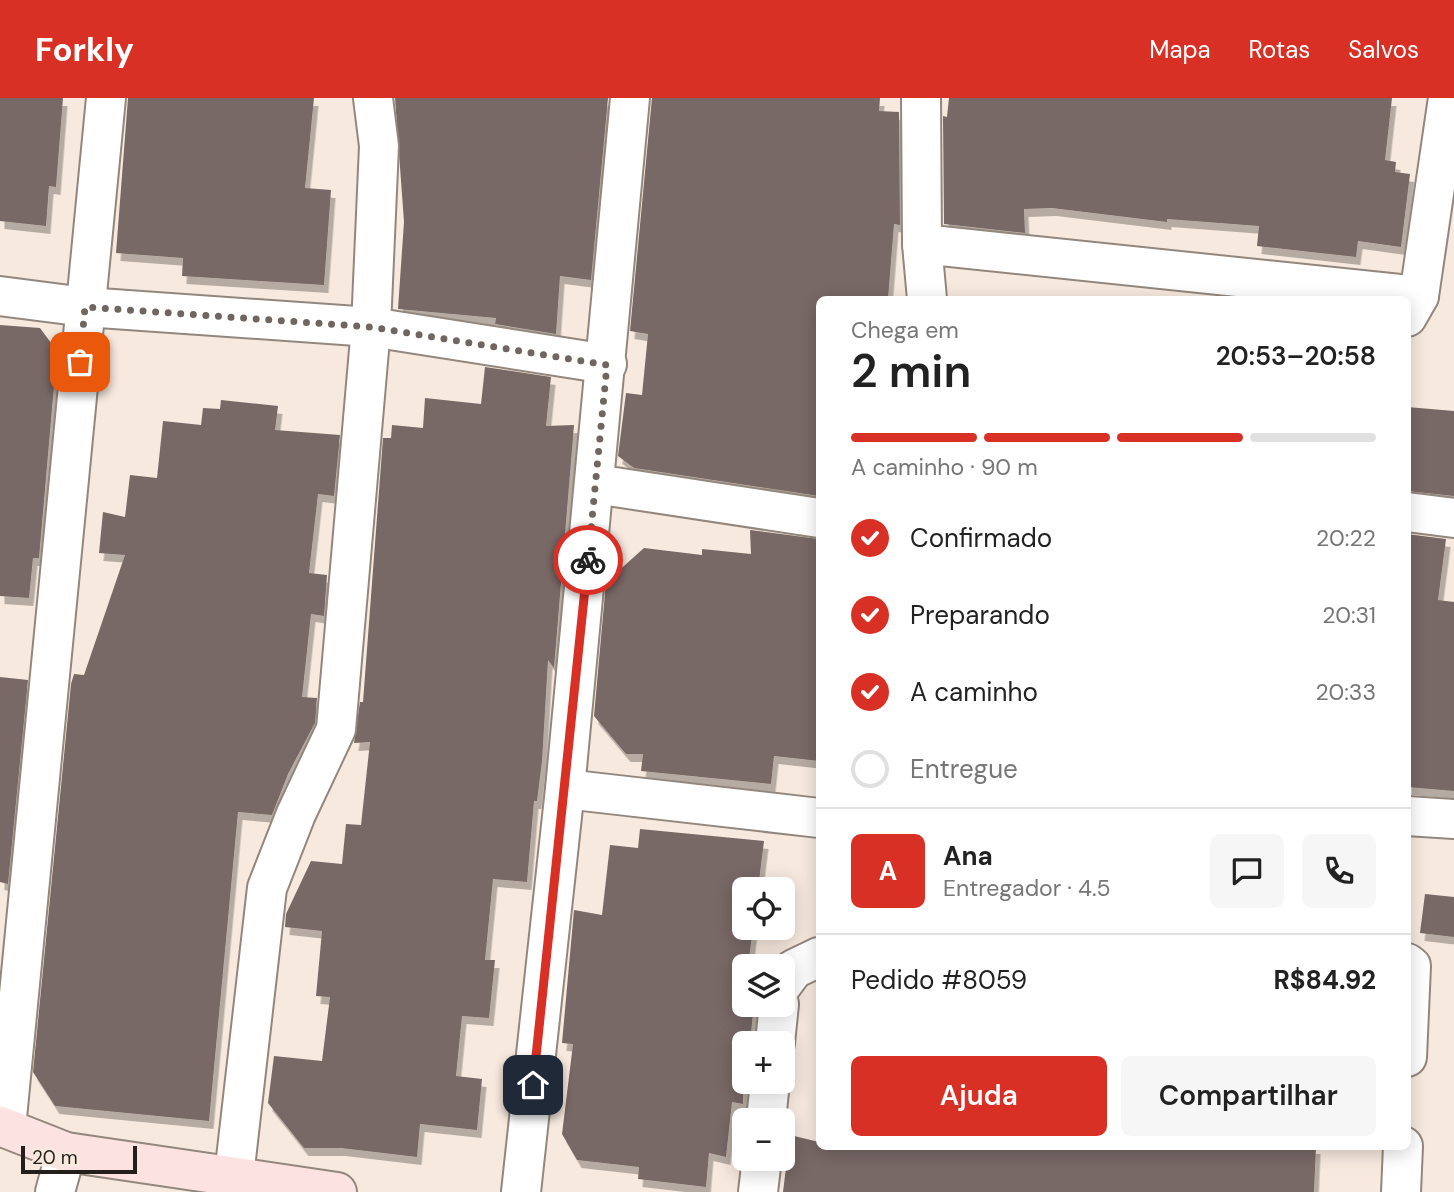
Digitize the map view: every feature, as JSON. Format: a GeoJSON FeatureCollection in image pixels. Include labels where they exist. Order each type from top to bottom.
{"type":"FeatureCollection","features":[{"type":"Feature","properties":{"kind":"street"},"geometry":{"type":"LineString","coordinates":[[106,98],[3,1127],[66,1152],[337,1192]]}},
{"type":"Feature","properties":{"kind":"street"},"geometry":{"type":"LineString","coordinates":[[234,1176],[267,888],[296,814],[336,729],[371,327],[379,146],[373,98]]}},
{"type":"Feature","properties":{"kind":"street"},"geometry":{"type":"LineString","coordinates":[[520,1192],[565,789],[607,365],[630,98]]}},
{"type":"Feature","properties":{"kind":"street"},"geometry":{"type":"LineString","coordinates":[[921,98],[922,244],[927,296]]}},
{"type":"Feature","properties":{"kind":"street"},"geometry":{"type":"LineString","coordinates":[[1413,307],[1448,98]]}},
{"type":"Feature","properties":{"kind":"street"},"geometry":{"type":"LineString","coordinates":[[922,244],[1327,296]]}},
{"type":"Feature","properties":{"kind":"street"},"geometry":{"type":"LineString","coordinates":[[0,296],[85,307],[371,327],[607,365]]}},
{"type":"Feature","properties":{"kind":"street"},"geometry":{"type":"LineString","coordinates":[[595,484],[816,518]]}},
{"type":"Feature","properties":{"kind":"street"},"geometry":{"type":"LineString","coordinates":[[1411,513],[1454,518]]}},
{"type":"Feature","properties":{"kind":"street"},"geometry":{"type":"LineString","coordinates":[[565,789],[816,818]]}},
{"type":"Feature","properties":{"kind":"street"},"geometry":{"type":"LineString","coordinates":[[1411,816],[1454,819]]}},
{"type":"Feature","properties":{"kind":"street"},"geometry":{"type":"LineString","coordinates":[[795,969],[816,958]]}},
{"type":"Feature","properties":{"kind":"street"},"geometry":{"type":"LineString","coordinates":[[1401,1192],[1403,1150]]}},
{"type":"Feature","properties":{"kind":"street"},"geometry":{"type":"LineString","coordinates":[[55,1192],[66,1152]]}},
{"type":"Feature","properties":{"kind":"street"},"geometry":{"type":"LineString","coordinates":[[758,1192],[760,1171]]}},
{"type":"Feature","properties":{"kind":"building"},"geometry":{"type":"Polygon","coordinates":[[[0,98],[63,98],[56,187],[49,186],[46,226],[0,221],[0,98]]]}},
{"type":"Feature","properties":{"kind":"building"},"geometry":{"type":"Polygon","coordinates":[[[128,98],[314,98],[305,188],[331,190],[324,285],[182,276],[183,258],[116,253],[128,98]]]}},
{"type":"Feature","properties":{"kind":"building"},"geometry":{"type":"Polygon","coordinates":[[[395,98],[608,98],[591,280],[560,276],[556,334],[495,324],[496,318],[398,309],[404,222],[395,98]]]}},
{"type":"Feature","properties":{"kind":"building"},"geometry":{"type":"Polygon","coordinates":[[[652,98],[880,98],[879,111],[899,112],[900,225],[894,224],[888,296],[816,296],[816,496],[634,468],[618,456],[626,393],[642,395],[648,334],[630,331],[652,98]]]}},
{"type":"Feature","properties":{"kind":"building"},"geometry":{"type":"Polygon","coordinates":[[[949,98],[1392,98],[1385,160],[1396,162],[1395,172],[1410,174],[1401,247],[1358,241],[1356,257],[1257,246],[1259,226],[1167,219],[1167,222],[1052,208],[1024,209],[1025,233],[944,224],[943,116],[947,117],[949,98]]]}},
{"type":"Feature","properties":{"kind":"building"},"geometry":{"type":"Polygon","coordinates":[[[0,325],[40,328],[57,351],[39,558],[33,558],[29,598],[0,596],[0,325]]]}},
{"type":"Feature","properties":{"kind":"building"},"geometry":{"type":"Polygon","coordinates":[[[485,367],[551,377],[546,426],[574,425],[554,668],[548,660],[542,761],[537,801],[534,801],[527,882],[493,879],[485,960],[495,960],[489,1018],[462,1016],[456,1076],[482,1079],[477,1130],[420,1124],[417,1157],[341,1148],[304,1148],[268,1103],[274,1056],[322,1061],[330,997],[316,996],[322,931],[285,927],[286,914],[311,861],[342,864],[346,824],[361,825],[370,742],[354,743],[360,702],[363,702],[383,438],[391,438],[392,425],[423,428],[425,398],[481,404],[485,367]]]}},
{"type":"Feature","properties":{"kind":"building"},"geometry":{"type":"Polygon","coordinates":[[[221,400],[278,406],[275,430],[340,435],[334,496],[318,494],[309,573],[327,575],[324,616],[311,614],[302,697],[317,698],[315,723],[288,774],[272,815],[238,812],[209,1121],[55,1106],[33,1072],[71,684],[74,674],[84,675],[125,555],[99,553],[103,512],[125,517],[130,475],[157,478],[163,421],[201,425],[203,408],[220,409],[221,400]]]}},
{"type":"Feature","properties":{"kind":"building"},"geometry":{"type":"Polygon","coordinates":[[[1411,407],[1454,411],[1454,496],[1411,491],[1411,407]]]}},
{"type":"Feature","properties":{"kind":"building"},"geometry":{"type":"Polygon","coordinates":[[[750,530],[816,539],[816,761],[774,756],[771,784],[641,771],[643,754],[626,754],[594,716],[606,582],[644,548],[702,555],[702,549],[751,554],[750,530]]]}},
{"type":"Feature","properties":{"kind":"building"},"geometry":{"type":"Polygon","coordinates":[[[1411,535],[1446,539],[1438,600],[1454,602],[1454,791],[1411,787],[1411,535]]]}},
{"type":"Feature","properties":{"kind":"building"},"geometry":{"type":"Polygon","coordinates":[[[0,677],[28,680],[8,884],[0,882],[0,677]]]}},
{"type":"Feature","properties":{"kind":"building"},"geometry":{"type":"Polygon","coordinates":[[[640,829],[764,841],[760,877],[732,877],[732,940],[751,940],[750,954],[732,954],[732,1017],[753,1017],[751,1031],[732,1031],[732,1094],[743,1094],[743,1104],[732,1102],[726,1157],[709,1153],[706,1187],[638,1179],[639,1167],[577,1160],[562,1134],[573,1044],[562,1043],[574,910],[602,915],[610,845],[638,848],[640,829]]]}},
{"type":"Feature","properties":{"kind":"building"},"geometry":{"type":"Polygon","coordinates":[[[1425,894],[1454,897],[1454,937],[1420,933],[1425,894]]]}},
{"type":"Feature","properties":{"kind":"building"},"geometry":{"type":"Polygon","coordinates":[[[795,1136],[816,1141],[816,1150],[1316,1150],[1314,1192],[783,1192],[786,1171],[795,1171],[795,1136]]]}},
{"type":"Feature","properties":{"kind":"way so far"},"geometry":{"type":"LineString","coordinates":[[80,362],[85,307],[371,327],[607,365],[588,560]]}},
{"type":"Feature","properties":{"kind":"route"},"geometry":{"type":"LineString","coordinates":[[533,1085],[588,560]]}}]}
